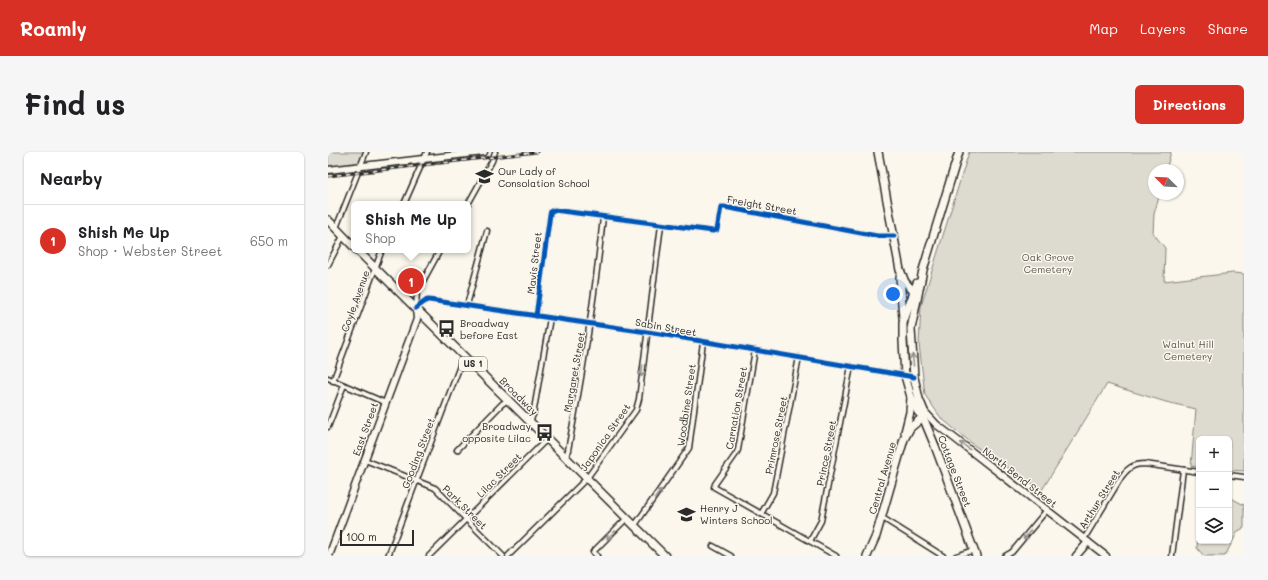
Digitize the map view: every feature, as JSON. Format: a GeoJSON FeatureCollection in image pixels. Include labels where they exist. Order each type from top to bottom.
{"type":"FeatureCollection","features":[{"type":"Feature","properties":{"kind":"main road"},"geometry":{"type":"LineString","coordinates":[[328,170],[484,152]]}},
{"type":"Feature","properties":{"kind":"main road"},"geometry":{"type":"LineString","coordinates":[[878,152],[900,270],[903,323],[902,341],[905,376],[911,397],[910,412],[904,438]]}},
{"type":"Feature","properties":{"kind":"main road"},"geometry":{"type":"LineString","coordinates":[[903,323],[923,270],[959,152]]}},
{"type":"Feature","properties":{"kind":"main road"},"geometry":{"type":"LineString","coordinates":[[328,220],[351,244]]}},
{"type":"Feature","properties":{"kind":"main road","name":"Broadway"},"geometry":{"type":"LineString","coordinates":[[361,253],[665,556]]}},
{"type":"Feature","properties":{"kind":"main road"},"geometry":{"type":"LineString","coordinates":[[900,270],[905,282],[915,293],[911,329],[914,377],[923,414]]}},
{"type":"Feature","properties":{"kind":"main road","name":"East Street"},"geometry":{"type":"LineString","coordinates":[[329,556],[417,319],[416,308]]}},
{"type":"Feature","properties":{"kind":"main road","name":"Cottage Street"},"geometry":{"type":"LineString","coordinates":[[911,397],[918,412],[923,414],[975,553]]}},
{"type":"Feature","properties":{"kind":"main road","name":"Central Avenue"},"geometry":{"type":"LineString","coordinates":[[867,556],[874,543],[904,438],[910,428],[923,414]]}},
{"type":"Feature","properties":{"kind":"main road","name":"North Bend Street"},"geometry":{"type":"LineString","coordinates":[[923,414],[1046,511],[1106,556]]}},
{"type":"Feature","properties":{"kind":"main road"},"geometry":{"type":"LineString","coordinates":[[1076,556],[1086,541]]}},
{"type":"Feature","properties":{"kind":"street"},"geometry":{"type":"LineString","coordinates":[[336,228],[366,152]]}},
{"type":"Feature","properties":{"kind":"street"},"geometry":{"type":"LineString","coordinates":[[405,201],[427,152]]}},
{"type":"Feature","properties":{"kind":"street"},"geometry":{"type":"LineString","coordinates":[[470,201],[492,161],[495,152]]}},
{"type":"Feature","properties":{"kind":"street","name":"Freight Street"},"geometry":{"type":"LineString","coordinates":[[551,212],[554,210],[661,225],[717,230],[721,207],[724,206],[877,236],[894,236]]}},
{"type":"Feature","properties":{"kind":"street","name":"Mavis Street"},"geometry":{"type":"LineString","coordinates":[[536,316],[546,234],[551,212]]}},
{"type":"Feature","properties":{"kind":"street","name":"Margaret Street"},"geometry":{"type":"LineString","coordinates":[[566,456],[579,396],[591,324],[603,217]]}},
{"type":"Feature","properties":{"kind":"street","name":"Japonica Street"},"geometry":{"type":"LineString","coordinates":[[508,556],[587,478],[636,410],[639,399],[661,225]]}},
{"type":"Feature","properties":{"kind":"street"},"geometry":{"type":"LineString","coordinates":[[467,305],[487,231]]}},
{"type":"Feature","properties":{"kind":"street"},"geometry":{"type":"LineString","coordinates":[[328,265],[343,236]]}},
{"type":"Feature","properties":{"kind":"street","name":"Coyle Avenue"},"geometry":{"type":"LineString","coordinates":[[333,380],[381,253]]}},
{"type":"Feature","properties":{"kind":"street"},"geometry":{"type":"LineString","coordinates":[[416,308],[416,292],[438,253]]}},
{"type":"Feature","properties":{"kind":"street","name":"Sabin Street"},"geometry":{"type":"LineString","coordinates":[[416,308],[428,300],[467,305],[647,332],[914,377]]}},
{"type":"Feature","properties":{"kind":"street"},"geometry":{"type":"LineString","coordinates":[[530,421],[533,415],[550,318]]}},
{"type":"Feature","properties":{"kind":"street","name":"Woodbine Street"},"geometry":{"type":"LineString","coordinates":[[634,525],[689,448],[702,342]]}},
{"type":"Feature","properties":{"kind":"street","name":"Carnation Street"},"geometry":{"type":"LineString","coordinates":[[754,350],[738,450],[715,484],[714,488],[761,514]]}},
{"type":"Feature","properties":{"kind":"street","name":"Gooding Street"},"geometry":{"type":"LineString","coordinates":[[388,556],[461,363],[465,356]]}},
{"type":"Feature","properties":{"kind":"street","name":"Primrose Street"},"geometry":{"type":"LineString","coordinates":[[761,514],[773,493],[799,357]]}},
{"type":"Feature","properties":{"kind":"street","name":"Prince Street"},"geometry":{"type":"LineString","coordinates":[[810,541],[821,521],[851,366]]}},
{"type":"Feature","properties":{"kind":"street"},"geometry":{"type":"LineString","coordinates":[[328,378],[386,403]]}},
{"type":"Feature","properties":{"kind":"street"},"geometry":{"type":"LineString","coordinates":[[328,427],[344,385]]}},
{"type":"Feature","properties":{"kind":"street"},"geometry":{"type":"LineString","coordinates":[[457,450],[508,399]]}},
{"type":"Feature","properties":{"kind":"street","name":"Lilac Street"},"geometry":{"type":"LineString","coordinates":[[429,556],[547,439]]}},
{"type":"Feature","properties":{"kind":"street","name":"Park Street"},"geometry":{"type":"LineString","coordinates":[[364,460],[435,488],[503,556]]}},
{"type":"Feature","properties":{"kind":"street","name":"Arthur Street"},"geometry":{"type":"LineString","coordinates":[[1086,541],[1122,476],[1129,468],[1138,464],[1145,464],[1196,472]]}},
{"type":"Feature","properties":{"kind":"street"},"geometry":{"type":"LineString","coordinates":[[1172,556],[1183,470]]}},
{"type":"Feature","properties":{"kind":"street"},"geometry":{"type":"LineString","coordinates":[[1232,475],[1244,477]]}},
{"type":"Feature","properties":{"kind":"street"},"geometry":{"type":"LineString","coordinates":[[1005,556],[1012,552],[1046,511]]}},
{"type":"Feature","properties":{"kind":"street"},"geometry":{"type":"LineString","coordinates":[[761,514],[836,556]]}},
{"type":"Feature","properties":{"kind":"street"},"geometry":{"type":"LineString","coordinates":[[881,517],[943,556]]}},
{"type":"Feature","properties":{"kind":"street"},"geometry":{"type":"LineString","coordinates":[[597,556],[593,552],[628,518]]}},
{"type":"Feature","properties":{"kind":"street"},"geometry":{"type":"LineString","coordinates":[[713,546],[731,556]]}},
{"type":"Feature","properties":{"kind":"street"},"geometry":{"type":"LineString","coordinates":[[956,556],[975,553]]}},
{"type":"Feature","properties":{"kind":"green space"},"geometry":{"type":"Polygon","coordinates":[[[328,152],[368,152],[364,163],[328,172],[328,152]]]}},
{"type":"Feature","properties":{"kind":"green space","name":"Oak Grove Cemetery"},"geometry":{"type":"Polygon","coordinates":[[[969,152],[1171,152],[1168,164],[1148,164],[1148,200],[1158,200],[1154,214],[1153,233],[1165,248],[1164,281],[1233,273],[1244,274],[1244,471],[1232,470],[1232,436],[1196,436],[1196,467],[1191,466],[1196,409],[1166,402],[1107,384],[1042,490],[975,446],[941,418],[925,395],[919,344],[921,306],[969,152]]]}},
{"type":"Feature","properties":{"kind":"green space"},"geometry":{"type":"Polygon","coordinates":[[[1232,499],[1244,505],[1244,528],[1238,531],[1232,543],[1232,499]]]}},
{"type":"Feature","properties":{"kind":"green space"},"geometry":{"type":"Polygon","coordinates":[[[1197,544],[1231,544],[1225,556],[1204,556],[1197,548],[1197,544]]]}},
{"type":"Feature","properties":{"kind":"railway"},"geometry":{"type":"LineString","coordinates":[[328,176],[537,152]]}},
{"type":"Feature","properties":{"kind":"cycle path"},"geometry":{"type":"LineString","coordinates":[[536,316],[550,214],[551,211],[554,210],[713,231],[717,230],[721,207],[724,207],[877,236],[894,236]]}},
{"type":"Feature","properties":{"kind":"cycle path"},"geometry":{"type":"LineString","coordinates":[[416,308],[429,300],[654,333],[914,377]]}},
{"type":"Feature","properties":{"kind":"place","name":"Our Lady of Consolation School"},"geometry":{"type":"Point","coordinates":[485,177]}},
{"type":"Feature","properties":{"kind":"place","name":"Shish Me Up"},"geometry":{"type":"Point","coordinates":[411,281]}},
{"type":"Feature","properties":{"kind":"place","name":"Broadway before East"},"geometry":{"type":"Point","coordinates":[447,329]}},
{"type":"Feature","properties":{"kind":"place","name":"Broadway opposite Lilac"},"geometry":{"type":"Point","coordinates":[544,432]}},
{"type":"Feature","properties":{"kind":"place","name":"Henry J Winters School"},"geometry":{"type":"Point","coordinates":[687,514]}},
{"type":"Feature","properties":{"kind":"park label","name":"Walnut Hill Cemetery"},"geometry":{"type":"Point","coordinates":[1188,350]}}]}
